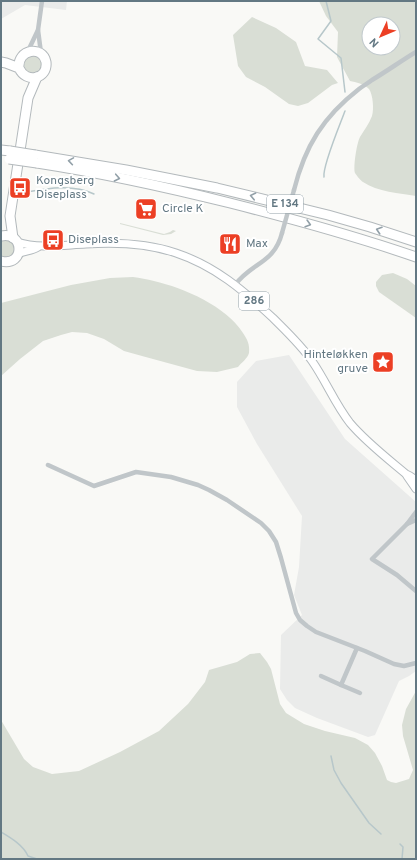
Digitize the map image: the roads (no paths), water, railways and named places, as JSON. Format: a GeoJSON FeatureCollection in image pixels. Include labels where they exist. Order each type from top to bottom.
{"type":"FeatureCollection","features":[{"type":"Feature","properties":{"kind":"highway"},"geometry":{"type":"LineString","coordinates":[[1,58],[9,58],[34,51],[42,55],[45,59],[46,68],[42,74],[37,77],[30,78],[6,63],[1,62]]}},
{"type":"Feature","properties":{"kind":"highway"},"geometry":{"type":"LineString","coordinates":[[25,54],[19,63],[28,98]]}},
{"type":"Feature","properties":{"kind":"highway"},"geometry":{"type":"LineString","coordinates":[[15,240],[8,236],[1,236],[10,216],[28,98],[37,77]]}},
{"type":"Feature","properties":{"kind":"highway","name":"E 134"},"geometry":{"type":"LineString","coordinates":[[5,155],[126,170],[217,188],[328,215],[416,242]]}},
{"type":"Feature","properties":{"kind":"highway","name":"E 134"},"geometry":{"type":"LineString","coordinates":[[38,160],[203,196],[309,224],[416,257]]}},
{"type":"Feature","properties":{"kind":"highway"},"geometry":{"type":"LineString","coordinates":[[1,261],[11,261],[18,254],[19,246],[15,240],[10,216]]}},
{"type":"Feature","properties":{"kind":"main road","name":"286"},"geometry":{"type":"LineString","coordinates":[[15,240],[38,247],[115,243],[139,244],[176,253],[194,260],[220,274],[262,308],[299,345],[317,368],[352,425],[370,443],[406,474],[416,480]]}},
{"type":"Feature","properties":{"kind":"main road","name":"286"},"geometry":{"type":"LineString","coordinates":[[18,254],[38,247]]}},
{"type":"Feature","properties":{"kind":"main road","name":"286"},"geometry":{"type":"LineString","coordinates":[[406,474],[416,489]]}},
{"type":"Feature","properties":{"kind":"street"},"geometry":{"type":"LineString","coordinates":[[42,1],[38,30],[39,45],[42,55]]}},
{"type":"Feature","properties":{"kind":"street"},"geometry":{"type":"LineString","coordinates":[[25,54],[38,30]]}},
{"type":"Feature","properties":{"kind":"street"},"geometry":{"type":"LineString","coordinates":[[235,285],[265,260],[279,243],[301,164],[307,150],[319,130],[333,112],[361,87],[416,52]]}},
{"type":"Feature","properties":{"kind":"street"},"geometry":{"type":"LineString","coordinates":[[48,465],[94,486],[136,472],[172,477],[198,484],[251,516],[269,531],[276,542],[296,613],[300,620],[307,626],[316,632],[394,664],[404,666],[416,663]]}},
{"type":"Feature","properties":{"kind":"street"},"geometry":{"type":"LineString","coordinates":[[416,512],[407,524],[372,559],[397,575],[416,591]]}},
{"type":"Feature","properties":{"kind":"street"},"geometry":{"type":"LineString","coordinates":[[407,524],[416,520]]}},
{"type":"Feature","properties":{"kind":"street"},"geometry":{"type":"LineString","coordinates":[[341,685],[357,648]]}},
{"type":"Feature","properties":{"kind":"street"},"geometry":{"type":"LineString","coordinates":[[321,676],[360,693]]}},
{"type":"Feature","properties":{"kind":"waterway"},"geometry":{"type":"LineString","coordinates":[[326,1],[331,21],[318,39],[341,58],[345,92]]}},
{"type":"Feature","properties":{"kind":"waterway"},"geometry":{"type":"LineString","coordinates":[[324,177],[326,164],[345,111]]}},
{"type":"Feature","properties":{"kind":"waterway"},"geometry":{"type":"LineString","coordinates":[[27,192],[52,188],[69,188],[94,194]]}},
{"type":"Feature","properties":{"kind":"waterway"},"geometry":{"type":"LineString","coordinates":[[331,756],[334,770],[341,783],[369,823],[381,834]]}},
{"type":"Feature","properties":{"kind":"waterway"},"geometry":{"type":"LineString","coordinates":[[1,832],[20,845],[28,856],[37,859]]}},
{"type":"Feature","properties":{"kind":"waterway"},"geometry":{"type":"LineString","coordinates":[[400,844],[403,847],[402,859]]}},
{"type":"Feature","properties":{"kind":"place","name":"Kongsberg Diseplass"},"geometry":{"type":"Point","coordinates":[20,188]}},
{"type":"Feature","properties":{"kind":"place","name":"Circle K"},"geometry":{"type":"Point","coordinates":[146,209]}},
{"type":"Feature","properties":{"kind":"place","name":"Diseplass"},"geometry":{"type":"Point","coordinates":[53,240]}},
{"type":"Feature","properties":{"kind":"place","name":"Max"},"geometry":{"type":"Point","coordinates":[230,244]}},
{"type":"Feature","properties":{"kind":"place","name":"Hinteløkken gruve"},"geometry":{"type":"Point","coordinates":[383,362]}}]}
